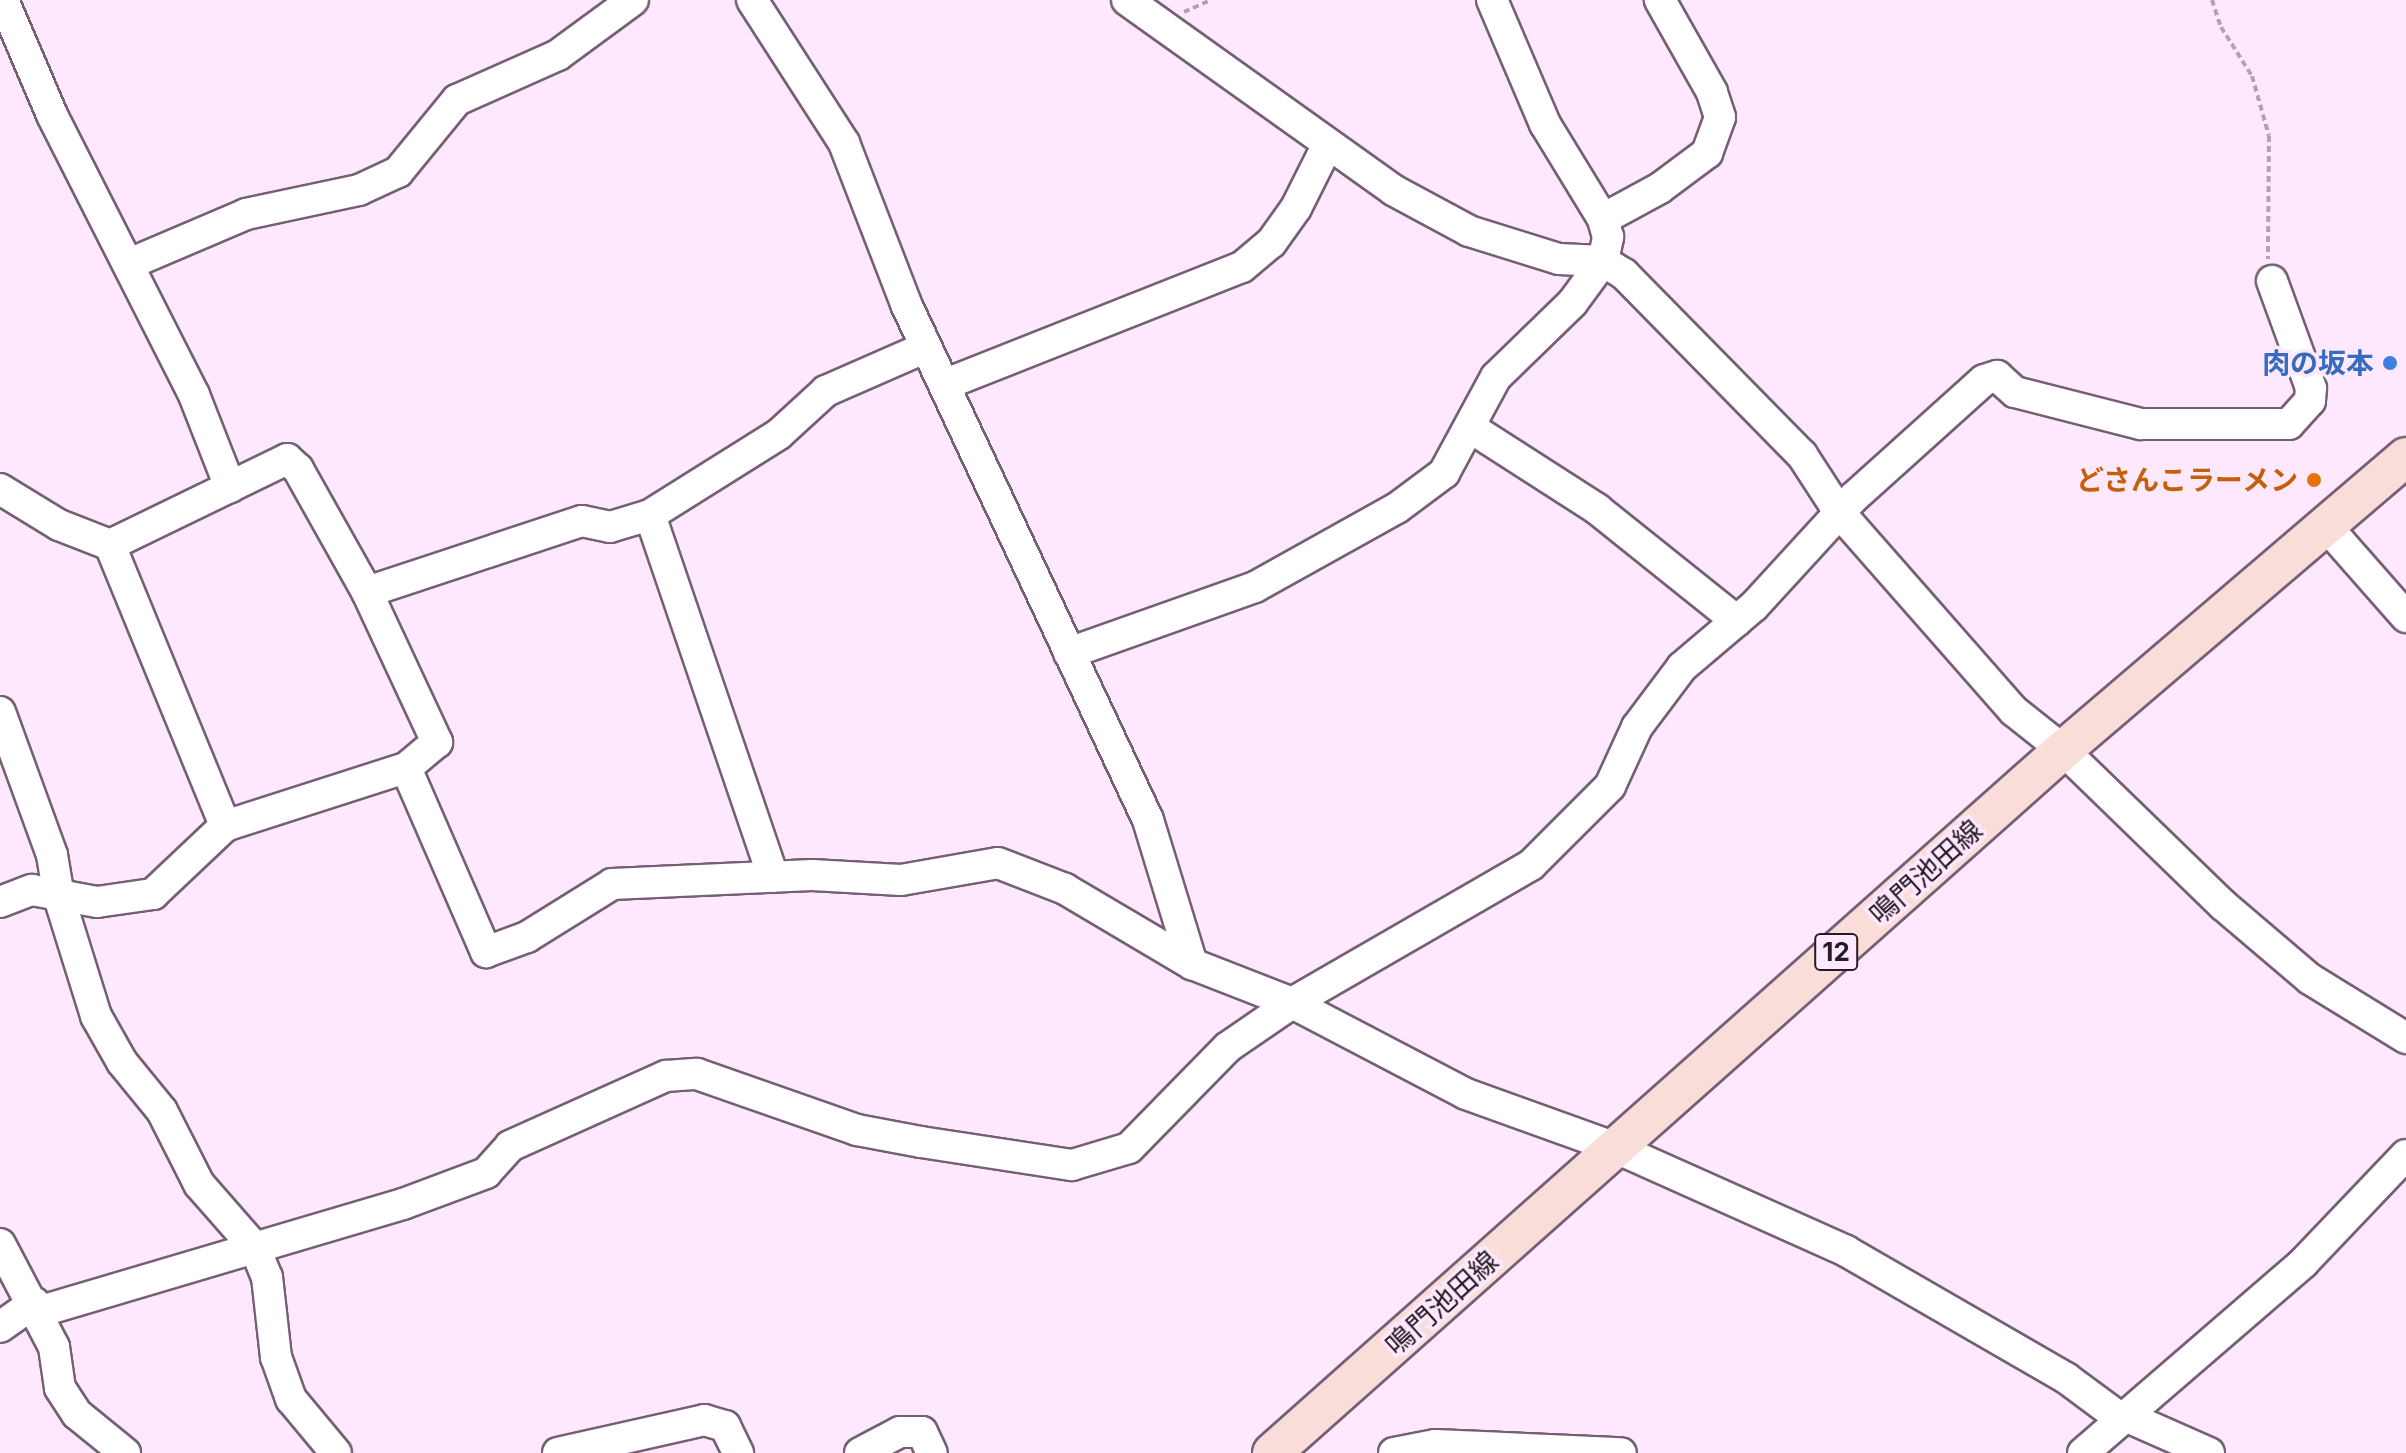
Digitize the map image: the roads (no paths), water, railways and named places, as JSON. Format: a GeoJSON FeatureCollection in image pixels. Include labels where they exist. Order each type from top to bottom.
{"type":"FeatureCollection","features":[{"type":"Feature","properties":{"kind":"main road","name":"鳴門池田線"},"geometry":{"type":"LineString","coordinates":[[1272,1453],[2063,750],[2406,457]]}},
{"type":"Feature","properties":{"kind":"street"},"geometry":{"type":"LineString","coordinates":[[129,264],[246,214],[359,190],[398,172],[457,100],[558,55],[633,0]]}},
{"type":"Feature","properties":{"kind":"street"},"geometry":{"type":"LineString","coordinates":[[752,0],[844,143],[926,347],[1148,820],[1192,964]]}},
{"type":"Feature","properties":{"kind":"street"},"geometry":{"type":"LineString","coordinates":[[1127,0],[1253,87],[1327,146],[1393,190],[1469,231],[1559,259],[1603,261],[1624,274],[1802,455],[1839,512],[2014,711],[2063,750],[2223,905],[2310,979],[2406,1038]]}},
{"type":"Feature","properties":{"kind":"street"},"geometry":{"type":"LineString","coordinates":[[1069,653],[1255,587],[1307,561],[1444,473],[1496,377],[1573,302],[1603,261],[1608,237],[1603,219],[1545,124],[1492,0]]}},
{"type":"Feature","properties":{"kind":"street"},"geometry":{"type":"LineString","coordinates":[[1603,219],[1660,188],[1707,153],[1720,117],[1712,92],[1660,0]]}},
{"type":"Feature","properties":{"kind":"street"},"geometry":{"type":"LineString","coordinates":[[13,3],[9,44],[129,264],[194,395],[230,487]]}},
{"type":"Feature","properties":{"kind":"street"},"geometry":{"type":"LineString","coordinates":[[946,384],[1242,267],[1271,243],[1296,208],[1327,146]]}},
{"type":"Feature","properties":{"kind":"street"},"geometry":{"type":"LineString","coordinates":[[0,1327],[36,1308],[390,1209],[486,1173],[510,1146],[666,1076],[697,1074],[857,1130],[1072,1165],[1088,1163],[1129,1148],[1228,1047],[1292,1003],[1531,865],[1610,786],[1637,727],[1682,667],[1737,621],[1839,512],[1984,380],[1997,376],[2015,392],[2141,424],[2289,424],[2310,401],[2311,388],[2272,281]]}},
{"type":"Feature","properties":{"kind":"street"},"geometry":{"type":"LineString","coordinates":[[367,592],[582,521],[610,527],[650,515],[779,434],[826,391],[926,347]]}},
{"type":"Feature","properties":{"kind":"street"},"geometry":{"type":"LineString","coordinates":[[1471,428],[1597,509],[1737,621]]}},
{"type":"Feature","properties":{"kind":"street"},"geometry":{"type":"LineString","coordinates":[[0,902],[32,890],[97,902],[153,894],[225,826],[406,768],[437,742],[367,592],[298,469],[287,459],[110,545]]}},
{"type":"Feature","properties":{"kind":"street"},"geometry":{"type":"LineString","coordinates":[[0,489],[59,525],[110,545],[225,826]]}},
{"type":"Feature","properties":{"kind":"street"},"geometry":{"type":"LineString","coordinates":[[650,515],[773,877]]}},
{"type":"Feature","properties":{"kind":"street"},"geometry":{"type":"LineString","coordinates":[[2327,527],[2406,617]]}},
{"type":"Feature","properties":{"kind":"street"},"geometry":{"type":"LineString","coordinates":[[0,712],[52,855],[59,897],[96,1016],[122,1062],[162,1111],[199,1184],[255,1248],[267,1277],[276,1357],[291,1399],[336,1453]]}},
{"type":"Feature","properties":{"kind":"street"},"geometry":{"type":"LineString","coordinates":[[406,768],[486,952],[527,937],[612,884],[773,877],[901,880],[998,863],[1065,889],[1192,964],[1292,1003],[1466,1094],[1616,1148],[1846,1251],[2066,1378],[2122,1416],[2209,1453]]}},
{"type":"Feature","properties":{"kind":"street"},"geometry":{"type":"LineString","coordinates":[[2083,1453],[2122,1416],[2303,1263],[2406,1155]]}},
{"type":"Feature","properties":{"kind":"street"},"geometry":{"type":"LineString","coordinates":[[0,1244],[54,1347],[60,1388],[77,1414],[125,1453]]}},
{"type":"Feature","properties":{"kind":"street"},"geometry":{"type":"LineString","coordinates":[[558,1453],[704,1420],[725,1426],[738,1453]]}},
{"type":"Feature","properties":{"kind":"street"},"geometry":{"type":"LineString","coordinates":[[860,1453],[900,1432],[922,1432],[932,1453]]}},
{"type":"Feature","properties":{"kind":"street"},"geometry":{"type":"LineString","coordinates":[[1394,1453],[1435,1445],[1621,1453]]}},
{"type":"Feature","properties":{"kind":"place","name":"肉の坂本"},"geometry":{"type":"Point","coordinates":[2390,363]}},
{"type":"Feature","properties":{"kind":"place","name":"どさんこラーメン"},"geometry":{"type":"Point","coordinates":[2314,480]}}]}
